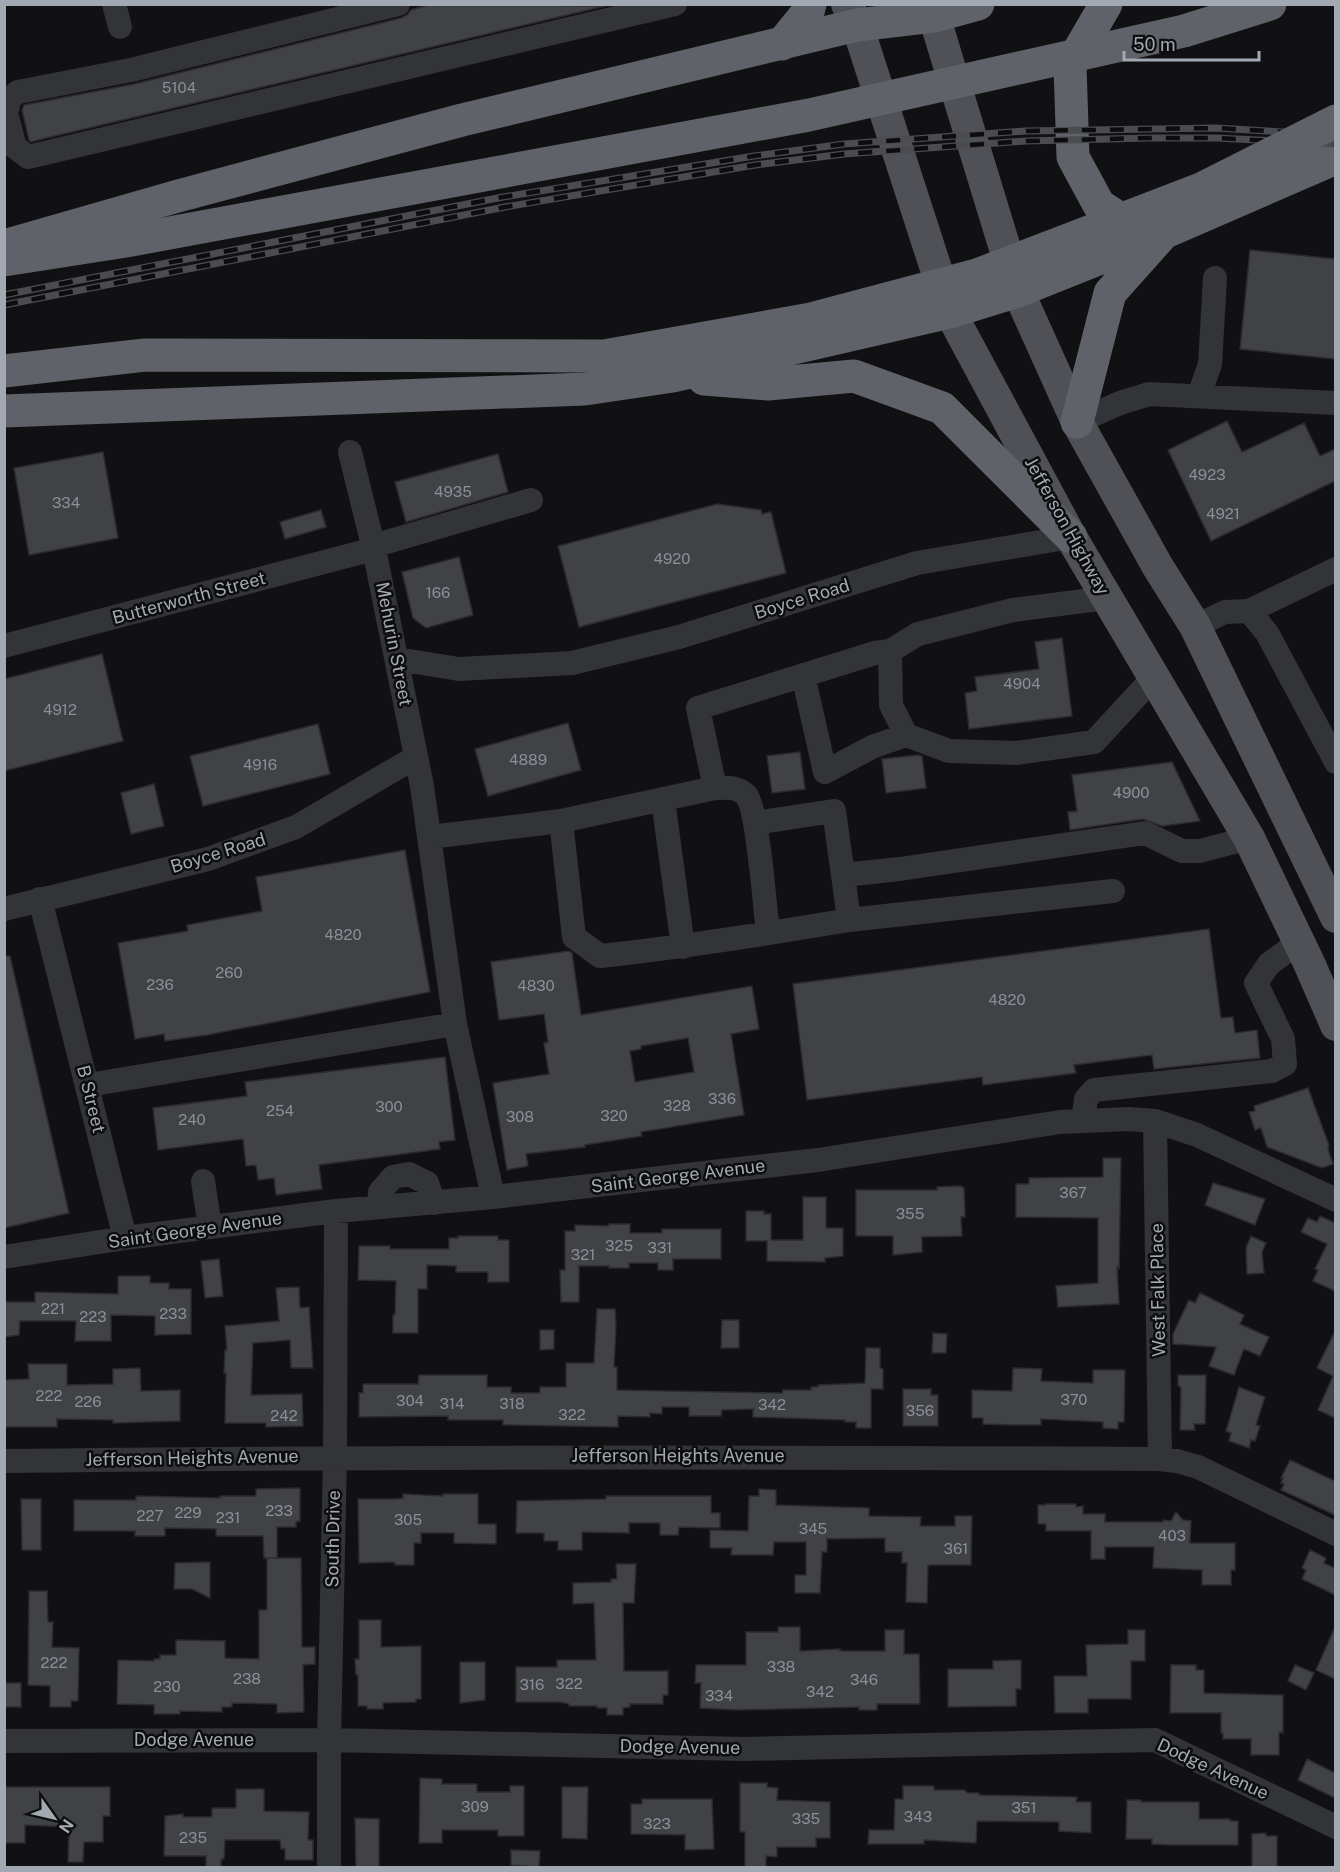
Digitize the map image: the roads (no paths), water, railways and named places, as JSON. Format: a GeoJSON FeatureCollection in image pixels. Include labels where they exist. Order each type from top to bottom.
{"type":"FeatureCollection","features":[{"type":"Feature","properties":{"kind":"highway"},"geometry":{"type":"LineString","coordinates":[[782,44],[808,12],[810,4]]}},
{"type":"Feature","properties":{"kind":"highway"},"geometry":{"type":"LineString","coordinates":[[4,246],[178,196],[462,120],[782,44],[852,15],[932,10],[978,4]]}},
{"type":"Feature","properties":{"kind":"highway"},"geometry":{"type":"LineString","coordinates":[[1106,4],[1070,66],[1073,157],[1100,205],[1133,227],[1163,233]]}},
{"type":"Feature","properties":{"kind":"highway"},"geometry":{"type":"LineString","coordinates":[[4,260],[138,238],[809,115],[1184,30],[1270,4]]}},
{"type":"Feature","properties":{"kind":"highway"},"geometry":{"type":"LineString","coordinates":[[4,371],[145,355],[604,356],[811,319],[977,275],[1201,189],[1335,121]]}},
{"type":"Feature","properties":{"kind":"highway"},"geometry":{"type":"LineString","coordinates":[[4,411],[585,389],[673,376],[950,312],[1018,291],[1163,233],[1335,158]]}},
{"type":"Feature","properties":{"kind":"highway"},"geometry":{"type":"LineString","coordinates":[[1077,422],[1110,292],[1163,233]]}},
{"type":"Feature","properties":{"kind":"highway"},"geometry":{"type":"LineString","coordinates":[[673,376],[768,384],[854,376],[942,408],[1071,537]]}},
{"type":"Feature","properties":{"kind":"main road"},"geometry":{"type":"LineString","coordinates":[[932,10],[1018,291],[1077,422],[1158,567],[1195,626],[1335,917]]}},
{"type":"Feature","properties":{"kind":"main road","name":"Jefferson Highway"},"geometry":{"type":"LineString","coordinates":[[852,15],[950,312],[1071,537],[1249,838],[1299,942],[1335,1025]]}},
{"type":"Feature","properties":{"kind":"main road"},"geometry":{"type":"LineString","coordinates":[[1249,838],[1288,818]]}},
{"type":"Feature","properties":{"kind":"street"},"geometry":{"type":"LineString","coordinates":[[398,4],[131,70],[18,92],[10,98],[6,113],[15,147],[28,157],[675,4]]}},
{"type":"Feature","properties":{"kind":"street"},"geometry":{"type":"LineString","coordinates":[[1199,396],[1210,364],[1215,278]]}},
{"type":"Feature","properties":{"kind":"street"},"geometry":{"type":"LineString","coordinates":[[1077,422],[1120,403],[1149,394],[1335,403]]}},
{"type":"Feature","properties":{"kind":"street","name":"Mehurin Street"},"geometry":{"type":"LineString","coordinates":[[350,452],[374,547],[416,757],[430,837],[454,1024],[493,1197]]}},
{"type":"Feature","properties":{"kind":"street","name":"Butterworth Street"},"geometry":{"type":"LineString","coordinates":[[4,646],[374,547],[531,500]]}},
{"type":"Feature","properties":{"kind":"street","name":"Boyce Road"},"geometry":{"type":"LineString","coordinates":[[397,659],[459,669],[572,663],[679,637],[918,563],[1071,537]]}},
{"type":"Feature","properties":{"kind":"street"},"geometry":{"type":"LineString","coordinates":[[1195,626],[1225,612],[1249,611],[1335,569]]}},
{"type":"Feature","properties":{"kind":"street"},"geometry":{"type":"LineString","coordinates":[[715,788],[698,708],[874,653],[890,651],[918,634],[1013,610],[1107,598]]}},
{"type":"Feature","properties":{"kind":"street"},"geometry":{"type":"LineString","coordinates":[[1249,611],[1267,633],[1335,762]]}},
{"type":"Feature","properties":{"kind":"street"},"geometry":{"type":"LineString","coordinates":[[890,651],[891,705],[906,735]]}},
{"type":"Feature","properties":{"kind":"street"},"geometry":{"type":"LineString","coordinates":[[803,675],[834,811],[849,920]]}},
{"type":"Feature","properties":{"kind":"street"},"geometry":{"type":"LineString","coordinates":[[825,772],[872,747],[906,735],[949,751],[1016,753],[1094,742],[1154,677]]}},
{"type":"Feature","properties":{"kind":"street","name":"Boyce Road"},"geometry":{"type":"LineString","coordinates":[[4,909],[208,859],[296,827],[416,757]]}},
{"type":"Feature","properties":{"kind":"street"},"geometry":{"type":"LineString","coordinates":[[430,837],[561,821],[715,788],[737,788],[747,796],[755,823],[768,933]]}},
{"type":"Feature","properties":{"kind":"street"},"geometry":{"type":"LineString","coordinates":[[663,800],[683,947]]}},
{"type":"Feature","properties":{"kind":"street"},"geometry":{"type":"LineString","coordinates":[[755,823],[834,811]]}},
{"type":"Feature","properties":{"kind":"street"},"geometry":{"type":"LineString","coordinates":[[561,821],[574,937],[600,956],[683,947],[849,920],[1113,891]]}},
{"type":"Feature","properties":{"kind":"street"},"geometry":{"type":"LineString","coordinates":[[843,875],[900,869],[1145,833],[1182,851],[1200,851],[1249,838]]}},
{"type":"Feature","properties":{"kind":"street","name":"B Street"},"geometry":{"type":"LineString","coordinates":[[40,899],[125,1238]]}},
{"type":"Feature","properties":{"kind":"street"},"geometry":{"type":"LineString","coordinates":[[1083,1120],[1086,1099],[1094,1090],[1272,1071],[1285,1064],[1283,1039],[1256,982],[1269,964],[1299,942]]}},
{"type":"Feature","properties":{"kind":"street"},"geometry":{"type":"LineString","coordinates":[[88,1085],[454,1024]]}},
{"type":"Feature","properties":{"kind":"street","name":"Saint George Avenue"},"geometry":{"type":"LineString","coordinates":[[4,1257],[125,1238],[336,1211],[493,1197],[818,1160],[1083,1120],[1155,1121],[1197,1135],[1335,1200]]}},
{"type":"Feature","properties":{"kind":"street","name":"West Falk Place"},"geometry":{"type":"LineString","coordinates":[[1155,1121],[1160,1459]]}},
{"type":"Feature","properties":{"kind":"street"},"geometry":{"type":"LineString","coordinates":[[202,1181],[210,1227]]}},
{"type":"Feature","properties":{"kind":"street","name":"South Drive"},"geometry":{"type":"LineString","coordinates":[[329,1868],[336,1211]]}},
{"type":"Feature","properties":{"kind":"street","name":"Jefferson Heights Avenue"},"geometry":{"type":"LineString","coordinates":[[4,1461],[335,1456],[1160,1459],[1198,1467],[1335,1534]]}},
{"type":"Feature","properties":{"kind":"street","name":"Dodge Avenue"},"geometry":{"type":"LineString","coordinates":[[4,1741],[329,1740],[745,1749],[1155,1740],[1335,1827]]}},
{"type":"Feature","properties":{"kind":"railway"},"geometry":{"type":"LineString","coordinates":[[4,295],[503,197],[754,156],[844,144],[1026,131],[1216,128],[1336,135]]}},
{"type":"Feature","properties":{"kind":"railway"},"geometry":{"type":"LineString","coordinates":[[4,305],[505,207],[755,165],[844,154],[1026,141],[1149,138],[1216,138],[1336,144]]}}]}
